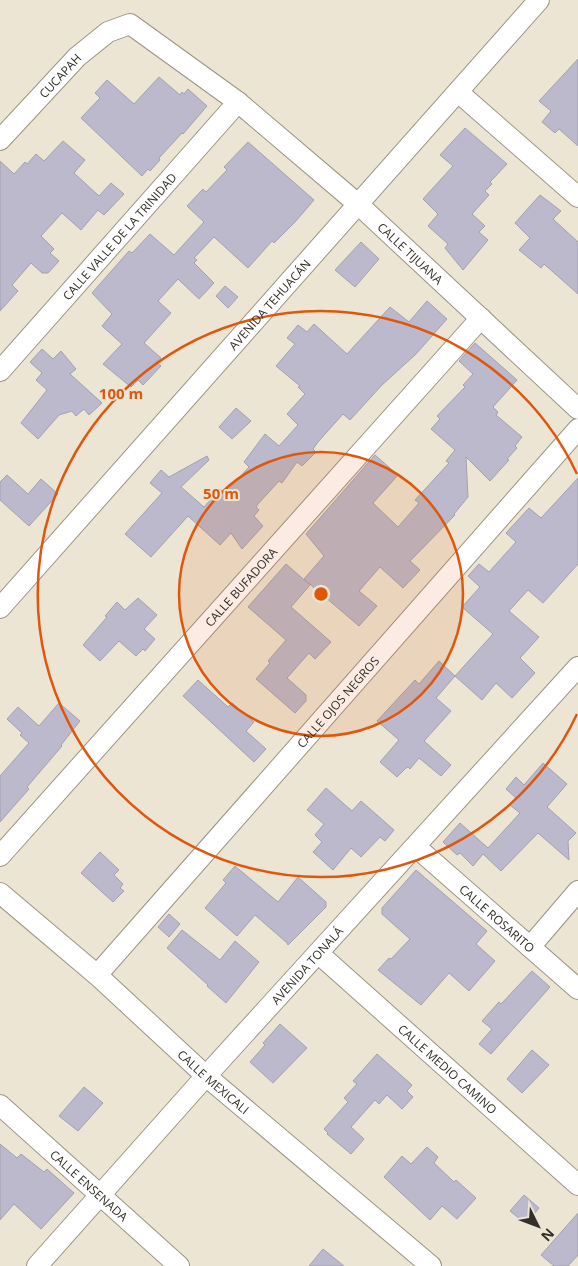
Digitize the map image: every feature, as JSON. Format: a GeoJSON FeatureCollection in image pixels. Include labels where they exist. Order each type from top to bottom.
{"type":"FeatureCollection","features":[{"type":"Feature","properties":{"kind":"street","name":"AVENIDA TEHUACÁN"},"geometry":{"type":"LineString","coordinates":[[0,608],[539,0]]}},
{"type":"Feature","properties":{"kind":"street","name":"CALLE TIJUANA"},"geometry":{"type":"LineString","coordinates":[[130,24],[238,102],[359,205],[578,409]]}},
{"type":"Feature","properties":{"kind":"street","name":"CUCAPAH"},"geometry":{"type":"LineString","coordinates":[[0,140],[77,57],[108,32],[130,24]]}},
{"type":"Feature","properties":{"kind":"street"},"geometry":{"type":"LineString","coordinates":[[458,92],[578,197]]}},
{"type":"Feature","properties":{"kind":"street","name":"CALLE VALLE DE LA TRINIDAD"},"geometry":{"type":"LineString","coordinates":[[0,371],[238,102]]}},
{"type":"Feature","properties":{"kind":"street","name":"CALLE BUFADORA"},"geometry":{"type":"LineString","coordinates":[[0,856],[481,318]]}},
{"type":"Feature","properties":{"kind":"street","name":"CALLE OJOS NEGROS"},"geometry":{"type":"LineString","coordinates":[[97,975],[578,429]]}},
{"type":"Feature","properties":{"kind":"street","name":"AVENIDA TONALÁ"},"geometry":{"type":"LineString","coordinates":[[37,1266],[206,1076],[578,667]]}},
{"type":"Feature","properties":{"kind":"street","name":"CALLE ROSARITO"},"geometry":{"type":"LineString","coordinates":[[416,847],[578,989]]}},
{"type":"Feature","properties":{"kind":"street"},"geometry":{"type":"LineString","coordinates":[[530,947],[578,891]]}},
{"type":"Feature","properties":{"kind":"street","name":"CALLE MEXICALI"},"geometry":{"type":"LineString","coordinates":[[0,893],[97,975],[206,1076],[430,1266]]}},
{"type":"Feature","properties":{"kind":"street","name":"CALLE MEDIO CAMINO"},"geometry":{"type":"LineString","coordinates":[[318,953],[578,1185]]}},
{"type":"Feature","properties":{"kind":"street","name":"CALLE ENSENADA"},"geometry":{"type":"LineString","coordinates":[[0,1105],[179,1266]]}},
{"type":"Feature","properties":{"kind":"building"},"geometry":{"type":"Polygon","coordinates":[[[578,59],[578,146],[559,129],[555,133],[542,122],[551,111],[539,101],[578,59]]]}},
{"type":"Feature","properties":{"kind":"building"},"geometry":{"type":"Polygon","coordinates":[[[159,77],[180,95],[182,92],[184,94],[188,89],[207,106],[159,158],[160,160],[150,171],[148,169],[142,176],[81,118],[100,98],[95,93],[107,80],[134,104],[159,77]]]}},
{"type":"Feature","properties":{"kind":"building"},"geometry":{"type":"Polygon","coordinates":[[[465,128],[507,164],[490,182],[492,184],[485,191],[489,195],[472,214],[485,226],[479,232],[488,240],[463,270],[445,248],[448,244],[428,226],[438,214],[423,199],[453,166],[440,155],[465,128]]]}},
{"type":"Feature","properties":{"kind":"building"},"geometry":{"type":"Polygon","coordinates":[[[63,141],[85,160],[74,173],[99,196],[111,183],[124,194],[104,215],[98,210],[81,230],[62,213],[41,236],[54,249],[50,253],[59,261],[48,273],[42,273],[31,263],[12,285],[18,291],[0,311],[0,161],[14,174],[36,154],[44,161],[63,141]]]}},
{"type":"Feature","properties":{"kind":"building"},"geometry":{"type":"Polygon","coordinates":[[[248,142],[314,200],[295,222],[274,243],[272,241],[248,268],[214,237],[194,258],[197,260],[194,263],[214,283],[199,299],[178,279],[158,301],[171,313],[144,343],[161,358],[156,362],[161,366],[143,385],[138,380],[131,387],[103,364],[122,344],[102,326],[112,314],[92,293],[129,251],[132,253],[150,234],[174,255],[204,222],[187,206],[203,189],[206,192],[227,170],[224,167],[248,142]]]}},
{"type":"Feature","properties":{"kind":"building"},"geometry":{"type":"Polygon","coordinates":[[[540,195],[561,211],[553,219],[578,242],[578,294],[544,264],[541,268],[519,250],[530,238],[515,223],[540,195]]]}},
{"type":"Feature","properties":{"kind":"building"},"geometry":{"type":"Polygon","coordinates":[[[361,242],[379,259],[355,287],[335,270],[361,242]]]}},
{"type":"Feature","properties":{"kind":"building"},"geometry":{"type":"Polygon","coordinates":[[[225,286],[238,297],[228,308],[216,296],[225,286]]]}},
{"type":"Feature","properties":{"kind":"building"},"geometry":{"type":"Polygon","coordinates":[[[427,301],[447,319],[416,354],[382,385],[350,420],[343,414],[313,449],[316,452],[302,466],[297,462],[282,483],[279,481],[258,504],[256,507],[259,510],[254,516],[263,526],[242,549],[231,533],[220,545],[188,516],[151,557],[125,534],[162,493],[150,483],[161,470],[169,477],[207,456],[209,460],[181,487],[204,507],[220,489],[225,493],[249,467],[244,462],[265,434],[279,446],[298,425],[287,414],[305,394],[298,387],[300,386],[276,366],[295,344],[287,338],[298,325],[307,332],[314,324],[347,354],[390,307],[409,322],[427,301]]]}},
{"type":"Feature","properties":{"kind":"building"},"geometry":{"type":"Polygon","coordinates":[[[475,343],[517,380],[493,407],[498,412],[496,415],[522,437],[515,446],[517,448],[507,459],[509,460],[490,481],[466,457],[468,497],[455,515],[410,561],[420,570],[403,588],[380,567],[359,591],[377,606],[359,626],[304,579],[324,556],[306,534],[375,455],[398,475],[373,503],[398,527],[419,503],[415,500],[449,463],[446,461],[455,450],[431,429],[440,419],[437,416],[465,387],[463,385],[473,374],[459,361],[475,343]]]}},
{"type":"Feature","properties":{"kind":"building"},"geometry":{"type":"Polygon","coordinates":[[[42,349],[53,359],[61,351],[76,369],[70,374],[102,403],[89,415],[84,409],[76,416],[72,411],[59,415],[38,439],[21,423],[47,390],[36,380],[42,373],[30,362],[42,349]]]}},
{"type":"Feature","properties":{"kind":"building"},"geometry":{"type":"Polygon","coordinates":[[[236,408],[251,421],[232,439],[219,427],[236,408]]]}},
{"type":"Feature","properties":{"kind":"building"},"geometry":{"type":"Polygon","coordinates":[[[7,475],[28,494],[41,479],[58,494],[29,526],[0,500],[0,482],[7,475]]]}},
{"type":"Feature","properties":{"kind":"building"},"geometry":{"type":"Polygon","coordinates":[[[578,478],[578,564],[543,603],[528,590],[509,611],[539,637],[520,658],[535,673],[512,698],[496,683],[482,700],[455,676],[493,634],[462,607],[480,587],[468,576],[479,564],[489,572],[516,542],[506,533],[529,508],[541,518],[578,478]]]}},
{"type":"Feature","properties":{"kind":"building"},"geometry":{"type":"Polygon","coordinates":[[[286,564],[310,585],[291,607],[331,642],[315,659],[309,653],[287,678],[306,695],[306,701],[295,713],[256,679],[286,640],[248,607],[286,564]]]}},
{"type":"Feature","properties":{"kind":"building"},"geometry":{"type":"Polygon","coordinates":[[[138,598],[157,615],[144,629],[155,639],[145,651],[143,649],[136,656],[119,641],[100,661],[83,645],[117,602],[125,610],[138,598]]]}},
{"type":"Feature","properties":{"kind":"building"},"geometry":{"type":"Polygon","coordinates":[[[439,661],[455,676],[436,698],[451,711],[424,741],[451,765],[441,776],[419,758],[410,769],[406,768],[397,777],[380,762],[399,740],[377,721],[415,680],[419,684],[439,661]]]}},
{"type":"Feature","properties":{"kind":"building"},"geometry":{"type":"Polygon","coordinates":[[[198,680],[228,707],[232,703],[254,722],[246,731],[266,749],[254,762],[183,696],[198,680]]]}},
{"type":"Feature","properties":{"kind":"building"},"geometry":{"type":"Polygon","coordinates":[[[59,703],[80,721],[62,746],[27,787],[29,789],[0,822],[0,776],[29,743],[20,735],[22,733],[7,719],[18,707],[39,726],[59,703]]]}},
{"type":"Feature","properties":{"kind":"building"},"geometry":{"type":"Polygon","coordinates":[[[543,763],[567,784],[547,807],[576,833],[568,841],[569,860],[538,833],[501,871],[483,854],[473,866],[460,853],[457,855],[443,842],[460,823],[488,848],[520,813],[510,805],[516,798],[506,789],[516,777],[524,785],[543,763]]]}},
{"type":"Feature","properties":{"kind":"building"},"geometry":{"type":"Polygon","coordinates":[[[326,788],[352,811],[361,801],[394,830],[385,841],[380,837],[361,857],[351,848],[333,870],[313,852],[322,842],[315,835],[324,824],[307,810],[326,788]]]}},
{"type":"Feature","properties":{"kind":"building"},"geometry":{"type":"Polygon","coordinates":[[[100,852],[119,870],[114,875],[123,884],[120,888],[124,891],[113,902],[81,873],[100,852]]]}},
{"type":"Feature","properties":{"kind":"building"},"geometry":{"type":"Polygon","coordinates":[[[235,866],[278,902],[298,877],[326,902],[326,907],[288,945],[286,941],[255,915],[237,936],[205,908],[226,883],[223,880],[235,866]]]}},
{"type":"Feature","properties":{"kind":"building"},"geometry":{"type":"Polygon","coordinates":[[[416,870],[487,931],[476,944],[495,961],[469,991],[449,973],[421,1005],[378,970],[410,939],[382,914],[382,908],[416,870]]]}},
{"type":"Feature","properties":{"kind":"building"},"geometry":{"type":"Polygon","coordinates":[[[169,914],[180,924],[169,937],[158,927],[169,914]]]}},
{"type":"Feature","properties":{"kind":"building"},"geometry":{"type":"Polygon","coordinates":[[[182,930],[220,960],[235,941],[259,962],[226,1003],[167,948],[182,930]]]}},
{"type":"Feature","properties":{"kind":"building"},"geometry":{"type":"Polygon","coordinates":[[[532,971],[550,987],[491,1054],[479,1044],[492,1029],[482,1021],[532,971]]]}},
{"type":"Feature","properties":{"kind":"building"},"geometry":{"type":"Polygon","coordinates":[[[280,1024],[307,1048],[273,1083],[250,1062],[265,1045],[263,1043],[280,1024]]]}},
{"type":"Feature","properties":{"kind":"building"},"geometry":{"type":"Polygon","coordinates":[[[532,1050],[549,1065],[522,1093],[507,1079],[532,1050]]]}},
{"type":"Feature","properties":{"kind":"building"},"geometry":{"type":"Polygon","coordinates":[[[377,1054],[412,1085],[407,1091],[413,1097],[402,1109],[387,1095],[379,1104],[375,1100],[351,1127],[364,1139],[351,1154],[327,1134],[324,1129],[348,1102],[344,1098],[357,1084],[353,1081],[377,1054]]]}},
{"type":"Feature","properties":{"kind":"building"},"geometry":{"type":"Polygon","coordinates":[[[84,1087],[103,1103],[78,1131],[59,1116],[84,1087]]]}},
{"type":"Feature","properties":{"kind":"building"},"geometry":{"type":"Polygon","coordinates":[[[0,1144],[17,1158],[21,1154],[44,1172],[47,1169],[74,1193],[41,1229],[14,1204],[0,1220],[0,1144]]]}},
{"type":"Feature","properties":{"kind":"building"},"geometry":{"type":"Polygon","coordinates":[[[427,1147],[438,1157],[434,1163],[454,1182],[456,1180],[476,1198],[457,1219],[442,1206],[430,1220],[384,1177],[402,1156],[411,1164],[427,1147]]]}},
{"type":"Feature","properties":{"kind":"building"},"geometry":{"type":"Polygon","coordinates":[[[524,1195],[539,1208],[526,1224],[510,1211],[524,1195]]]}},
{"type":"Feature","properties":{"kind":"building"},"geometry":{"type":"Polygon","coordinates":[[[578,1213],[578,1255],[568,1266],[554,1266],[541,1255],[578,1213]]]}},
{"type":"Feature","properties":{"kind":"building"},"geometry":{"type":"Polygon","coordinates":[[[323,1249],[344,1266],[309,1266],[323,1249]]]}}]}
